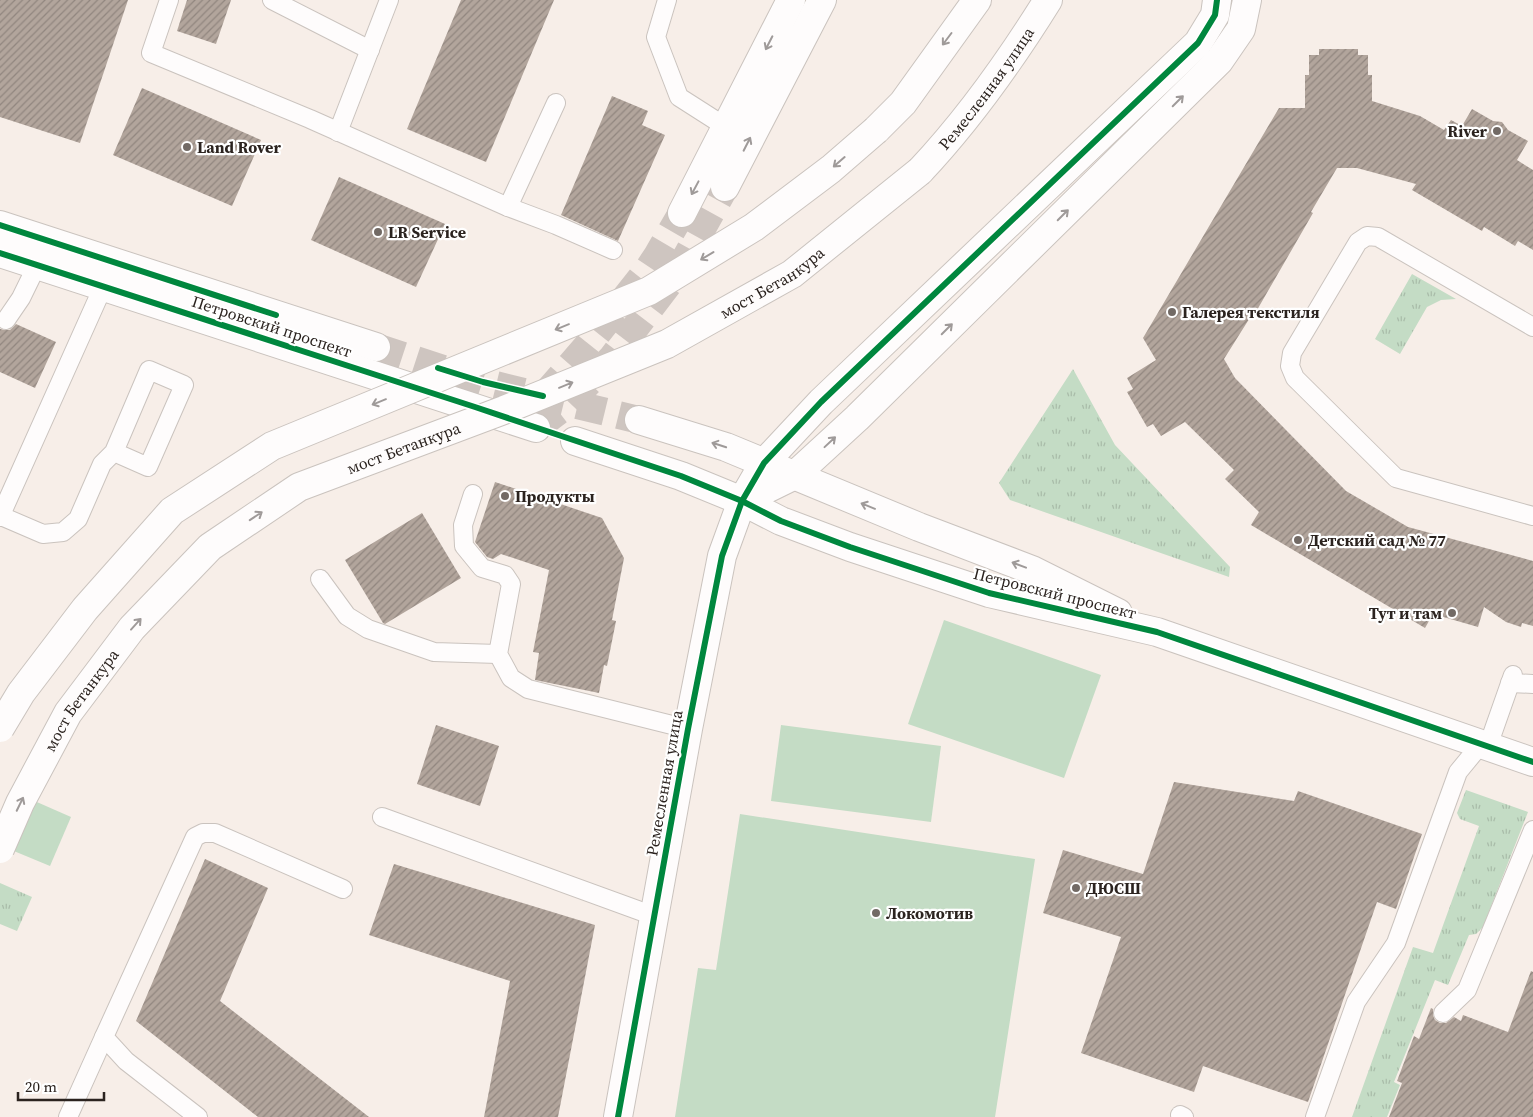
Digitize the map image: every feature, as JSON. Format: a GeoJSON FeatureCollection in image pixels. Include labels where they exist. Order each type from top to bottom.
{"type":"FeatureCollection","features":[{"type":"Feature","properties":{"kind":"street"},"geometry":{"type":"LineString","coordinates":[[682,213],[792,0]]}},
{"type":"Feature","properties":{"kind":"street"},"geometry":{"type":"LineString","coordinates":[[725,187],[822,0]]}},
{"type":"Feature","properties":{"kind":"street"},"geometry":{"type":"LineString","coordinates":[[0,728],[21,693],[85,609],[172,511],[272,446],[649,291],[754,228],[831,169],[876,130],[903,103],[976,0]]}},
{"type":"Feature","properties":{"kind":"street","name":"Ремесленная улица"},"geometry":{"type":"LineString","coordinates":[[920,171],[952,137],[992,84],[1048,0]]}},
{"type":"Feature","properties":{"kind":"street","name":"Ремесленная улица"},"geometry":{"type":"LineString","coordinates":[[618,1117],[688,729],[722,556],[742,501],[764,463],[821,402],[1198,43],[1214,16],[1217,0]]}},
{"type":"Feature","properties":{"kind":"street"},"geometry":{"type":"LineString","coordinates":[[742,501],[795,476],[857,418],[1219,61],[1241,29],[1247,0]]}},
{"type":"Feature","properties":{"kind":"street","name":"мост Бетанкура"},"geometry":{"type":"LineString","coordinates":[[0,849],[20,803],[68,713],[132,628],[210,547],[299,488],[504,410],[667,344],[792,274],[920,171]]}},
{"type":"Feature","properties":{"kind":"street","name":"Петровский проспект"},"geometry":{"type":"LineString","coordinates":[[0,225],[42,252],[536,428]]}},
{"type":"Feature","properties":{"kind":"street","name":"Петровский проспект"},"geometry":{"type":"LineString","coordinates":[[0,253],[42,252]]}},
{"type":"Feature","properties":{"kind":"street","name":"Петровский проспект"},"geometry":{"type":"LineString","coordinates":[[108,274],[376,347]]}},
{"type":"Feature","properties":{"kind":"street","name":"Петровский проспект"},"geometry":{"type":"LineString","coordinates":[[639,420],[726,447],[919,527],[1032,570],[1157,632]]}},
{"type":"Feature","properties":{"kind":"street","name":"Петровский проспект"},"geometry":{"type":"LineString","coordinates":[[575,441],[681,476],[823,538],[989,594],[1157,632],[1533,762]]}},
{"type":"Feature","properties":{"kind":"lane"},"geometry":{"type":"LineString","coordinates":[[169,0],[151,53],[338,132],[508,207],[556,225],[613,250]]}},
{"type":"Feature","properties":{"kind":"lane"},"geometry":{"type":"LineString","coordinates":[[272,0],[370,50]]}},
{"type":"Feature","properties":{"kind":"lane"},"geometry":{"type":"LineString","coordinates":[[338,132],[389,0]]}},
{"type":"Feature","properties":{"kind":"lane"},"geometry":{"type":"LineString","coordinates":[[666,0],[656,37],[679,98],[715,120],[727,125]]}},
{"type":"Feature","properties":{"kind":"lane"},"geometry":{"type":"LineString","coordinates":[[508,207],[556,103]]}},
{"type":"Feature","properties":{"kind":"lane"},"geometry":{"type":"LineString","coordinates":[[1533,327],[1378,237],[1367,236],[1358,242],[1292,353],[1290,366],[1295,378],[1396,478],[1533,516]]}},
{"type":"Feature","properties":{"kind":"lane"},"geometry":{"type":"LineString","coordinates":[[6,320],[21,298],[42,252]]}},
{"type":"Feature","properties":{"kind":"lane"},"geometry":{"type":"LineString","coordinates":[[108,274],[0,516],[43,534],[63,532],[78,519],[102,464],[114,452],[149,370],[184,385],[148,467],[114,452]]}},
{"type":"Feature","properties":{"kind":"lane"},"geometry":{"type":"LineString","coordinates":[[474,494],[463,525],[464,546],[482,568],[506,575],[511,584],[498,654],[511,678],[528,689],[688,729]]}},
{"type":"Feature","properties":{"kind":"lane"},"geometry":{"type":"LineString","coordinates":[[320,579],[347,616],[368,629],[434,652],[498,654]]}},
{"type":"Feature","properties":{"kind":"lane"},"geometry":{"type":"LineString","coordinates":[[1315,1117],[1356,1002],[1396,943],[1458,772],[1484,745],[1511,679],[1533,684]]}},
{"type":"Feature","properties":{"kind":"lane"},"geometry":{"type":"LineString","coordinates":[[382,817],[654,916]]}},
{"type":"Feature","properties":{"kind":"lane"},"geometry":{"type":"LineString","coordinates":[[1443,1013],[1467,990],[1533,830]]}},
{"type":"Feature","properties":{"kind":"lane"},"geometry":{"type":"LineString","coordinates":[[68,1117],[195,837],[203,833],[215,833],[343,889]]}},
{"type":"Feature","properties":{"kind":"lane"},"geometry":{"type":"LineString","coordinates":[[104,1037],[126,1061],[198,1117]]}},
{"type":"Feature","properties":{"kind":"green space"},"geometry":{"type":"Polygon","coordinates":[[[1412,274],[1456,299],[1441,300],[1427,307],[1400,354],[1375,339],[1412,274]]]}},
{"type":"Feature","properties":{"kind":"green space"},"geometry":{"type":"Polygon","coordinates":[[[1073,369],[1115,445],[1230,567],[1229,577],[1010,500],[999,483],[1073,369]]]}},
{"type":"Feature","properties":{"kind":"green space"},"geometry":{"type":"Polygon","coordinates":[[[944,620],[1101,675],[1064,778],[908,724],[944,620]]]}},
{"type":"Feature","properties":{"kind":"green space"},"geometry":{"type":"Polygon","coordinates":[[[781,725],[941,746],[931,822],[771,801],[781,725]]]}},
{"type":"Feature","properties":{"kind":"green space"},"geometry":{"type":"Polygon","coordinates":[[[1466,790],[1528,812],[1483,927],[1476,934],[1469,935],[1448,985],[1435,980],[1394,1082],[1400,1085],[1387,1117],[1352,1117],[1413,947],[1433,953],[1479,826],[1460,819],[1457,813],[1466,790]]]}},
{"type":"Feature","properties":{"kind":"green space"},"geometry":{"type":"Polygon","coordinates":[[[30,799],[71,817],[50,866],[9,849],[30,799]]]}},
{"type":"Feature","properties":{"kind":"green space","name":"Локомотив"},"geometry":{"type":"Polygon","coordinates":[[[740,814],[1035,859],[995,1117],[675,1117],[698,968],[716,970],[740,814]]]}},
{"type":"Feature","properties":{"kind":"green space"},"geometry":{"type":"Polygon","coordinates":[[[0,883],[32,897],[17,931],[0,924],[0,883]]]}},
{"type":"Feature","properties":{"kind":"building"},"geometry":{"type":"Polygon","coordinates":[[[0,0],[128,0],[80,143],[0,117],[0,0]]]}},
{"type":"Feature","properties":{"kind":"building"},"geometry":{"type":"Polygon","coordinates":[[[187,0],[231,0],[216,44],[177,31],[187,0]]]}},
{"type":"Feature","properties":{"kind":"building"},"geometry":{"type":"Polygon","coordinates":[[[461,0],[554,0],[486,162],[407,129],[461,0]]]}},
{"type":"Feature","properties":{"kind":"building"},"geometry":{"type":"Polygon","coordinates":[[[1319,49],[1358,49],[1358,55],[1368,55],[1368,75],[1372,75],[1372,101],[1420,116],[1444,130],[1451,120],[1462,126],[1472,109],[1493,121],[1502,122],[1508,130],[1528,141],[1517,160],[1533,170],[1533,250],[1518,241],[1515,246],[1484,227],[1482,231],[1412,190],[1416,184],[1357,168],[1337,168],[1253,317],[1251,316],[1224,359],[1235,378],[1346,491],[1408,527],[1533,561],[1533,626],[1522,623],[1521,627],[1506,622],[1484,607],[1478,627],[1433,614],[1425,628],[1251,525],[1259,512],[1225,479],[1234,470],[1185,422],[1161,436],[1153,424],[1147,427],[1127,392],[1133,389],[1127,378],[1156,360],[1143,338],[1279,108],[1305,108],[1305,75],[1309,75],[1309,55],[1319,55],[1319,49]]]}},
{"type":"Feature","properties":{"kind":"building","name":"Land Rover"},"geometry":{"type":"Polygon","coordinates":[[[142,88],[261,140],[232,206],[113,155],[142,88]]]}},
{"type":"Feature","properties":{"kind":"building"},"geometry":{"type":"Polygon","coordinates":[[[612,96],[648,111],[642,125],[665,135],[618,241],[561,215],[612,96]]]}},
{"type":"Feature","properties":{"kind":"building","name":"LR Service"},"geometry":{"type":"Polygon","coordinates":[[[339,177],[445,224],[416,287],[311,240],[339,177]]]}},
{"type":"Feature","properties":{"kind":"building"},"geometry":{"type":"Polygon","coordinates":[[[16,324],[56,342],[35,388],[0,372],[0,329],[10,330],[16,324]]]}},
{"type":"Feature","properties":{"kind":"building"},"geometry":{"type":"Polygon","coordinates":[[[495,482],[602,518],[624,558],[612,620],[616,621],[607,666],[604,665],[599,693],[535,680],[539,653],[533,652],[549,570],[501,554],[493,559],[487,557],[475,542],[495,482]]]}},
{"type":"Feature","properties":{"kind":"building"},"geometry":{"type":"Polygon","coordinates":[[[422,513],[461,578],[385,624],[345,560],[422,513]]]}},
{"type":"Feature","properties":{"kind":"building"},"geometry":{"type":"Polygon","coordinates":[[[436,725],[499,746],[480,806],[417,784],[436,725]]]}},
{"type":"Feature","properties":{"kind":"building"},"geometry":{"type":"Polygon","coordinates":[[[1174,782],[1294,801],[1298,791],[1422,834],[1396,909],[1377,902],[1308,1102],[1203,1066],[1194,1092],[1081,1053],[1121,937],[1043,913],[1063,850],[1143,874],[1174,782]]]}},
{"type":"Feature","properties":{"kind":"building"},"geometry":{"type":"Polygon","coordinates":[[[205,859],[268,888],[220,1001],[369,1117],[258,1117],[136,1021],[205,859]]]}},
{"type":"Feature","properties":{"kind":"building"},"geometry":{"type":"Polygon","coordinates":[[[394,864],[595,925],[558,1117],[484,1117],[510,981],[369,935],[394,864]]]}},
{"type":"Feature","properties":{"kind":"building"},"geometry":{"type":"Polygon","coordinates":[[[1531,971],[1533,972],[1533,1117],[1389,1117],[1402,1083],[1397,1081],[1414,1036],[1419,1039],[1431,1008],[1433,1009],[1435,1020],[1440,1023],[1446,1023],[1454,1017],[1461,1021],[1463,1015],[1508,1032],[1531,971]]]}},
{"type":"Feature","properties":{"kind":"tunnel"},"geometry":{"type":"LineString","coordinates":[[536,428],[569,403],[612,358],[679,270],[725,187]]}},
{"type":"Feature","properties":{"kind":"tunnel"},"geometry":{"type":"LineString","coordinates":[[543,397],[588,345],[649,268],[682,213]]}},
{"type":"Feature","properties":{"kind":"tunnel"},"geometry":{"type":"LineString","coordinates":[[376,347],[483,382],[639,420]]}},
{"type":"Feature","properties":{"kind":"cycle path"},"geometry":{"type":"LineString","coordinates":[[618,1117],[688,729],[722,556],[742,501],[764,463],[821,402],[1198,43],[1215,15],[1217,0]]}},
{"type":"Feature","properties":{"kind":"cycle path"},"geometry":{"type":"LineString","coordinates":[[0,225],[276,315]]}},
{"type":"Feature","properties":{"kind":"cycle path"},"geometry":{"type":"LineString","coordinates":[[0,253],[681,476],[742,501],[781,521],[850,547],[989,593],[1157,632],[1533,762]]}},
{"type":"Feature","properties":{"kind":"cycle path"},"geometry":{"type":"LineString","coordinates":[[438,368],[483,382],[543,396]]}},
{"type":"Feature","properties":{"kind":"place","name":"River"},"geometry":{"type":"Point","coordinates":[1497,131]}},
{"type":"Feature","properties":{"kind":"place","name":"Land Rover"},"geometry":{"type":"Point","coordinates":[187,147]}},
{"type":"Feature","properties":{"kind":"place","name":"LR Service"},"geometry":{"type":"Point","coordinates":[378,232]}},
{"type":"Feature","properties":{"kind":"place","name":"Галерея текстиля"},"geometry":{"type":"Point","coordinates":[1172,312]}},
{"type":"Feature","properties":{"kind":"place","name":"Продукты"},"geometry":{"type":"Point","coordinates":[505,496]}},
{"type":"Feature","properties":{"kind":"place","name":"Детский сад № 77"},"geometry":{"type":"Point","coordinates":[1298,540]}},
{"type":"Feature","properties":{"kind":"place","name":"Тут и там"},"geometry":{"type":"Point","coordinates":[1452,613]}},
{"type":"Feature","properties":{"kind":"place","name":"ДЮСШ"},"geometry":{"type":"Point","coordinates":[1076,888]}},
{"type":"Feature","properties":{"kind":"place","name":"Локомотив"},"geometry":{"type":"Point","coordinates":[876,913]}}]}
